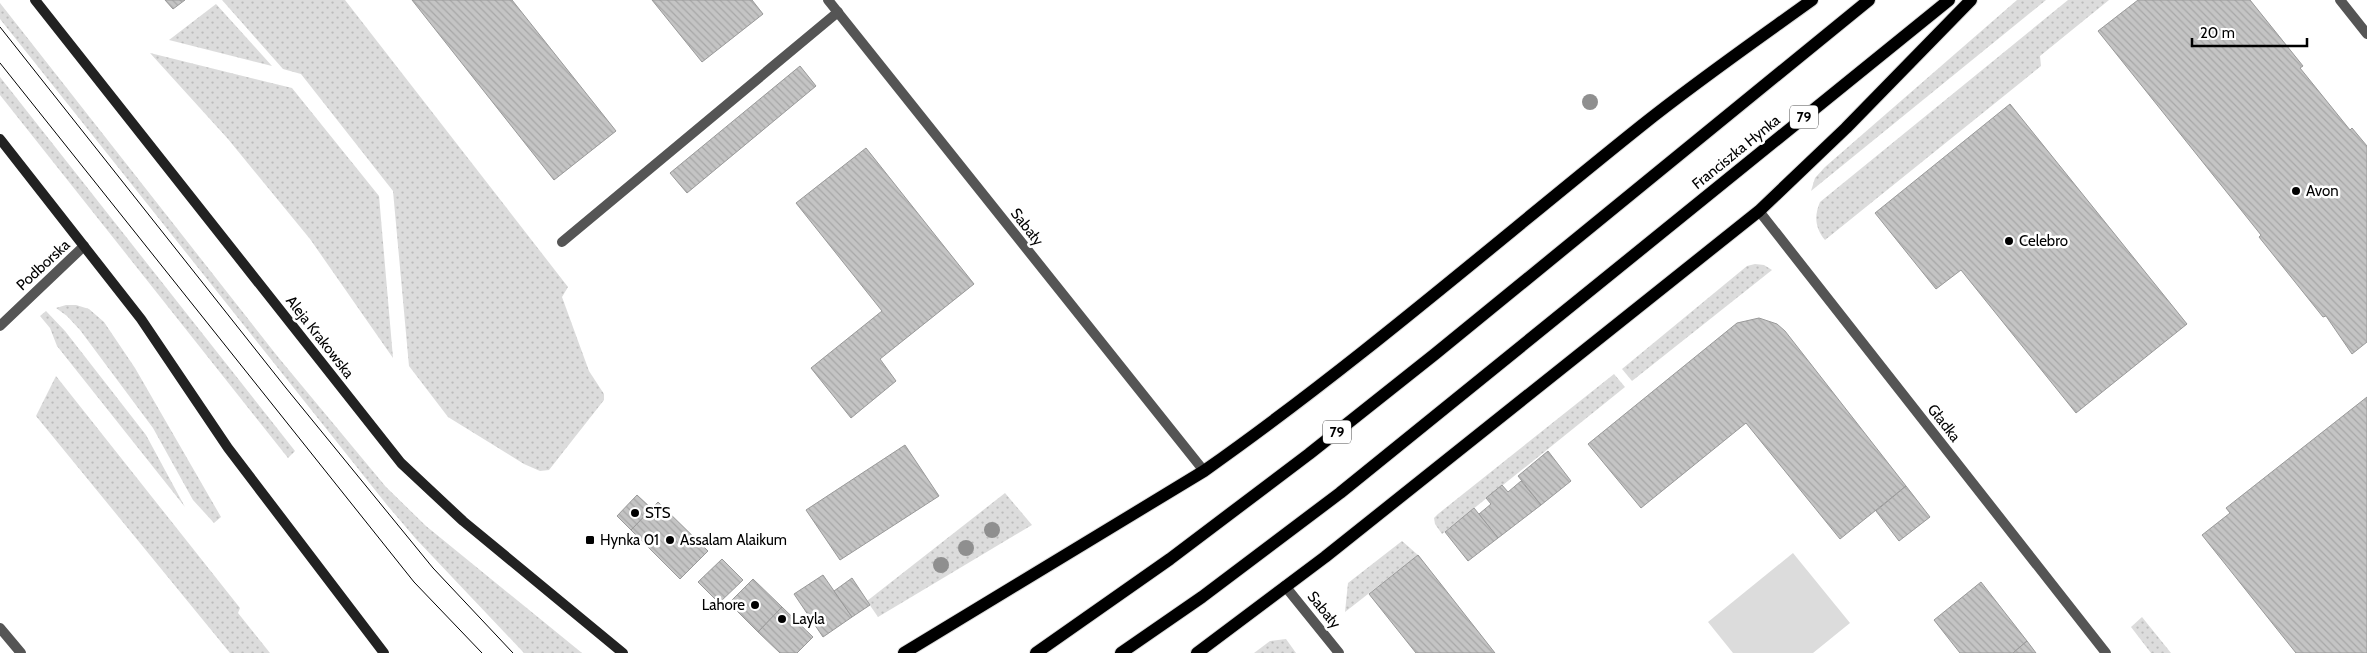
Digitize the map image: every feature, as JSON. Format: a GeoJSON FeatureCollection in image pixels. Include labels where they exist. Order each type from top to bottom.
{"type":"FeatureCollection","features":[{"type":"Feature","properties":{"kind":"main road","name":"Aleja Krakowska"},"geometry":{"type":"LineString","coordinates":[[35,0],[401,463],[463,520],[623,653]]}},
{"type":"Feature","properties":{"kind":"main road"},"geometry":{"type":"LineString","coordinates":[[904,653],[1204,470],[1363,351],[1643,124],[1812,0]]}},
{"type":"Feature","properties":{"kind":"main road","name":"79"},"geometry":{"type":"LineString","coordinates":[[1036,653],[1170,559],[1309,454],[1869,0]]}},
{"type":"Feature","properties":{"kind":"main road","name":"Franciszka Hynka"},"geometry":{"type":"LineString","coordinates":[[1121,653],[1202,597],[1340,493],[1949,0]]}},
{"type":"Feature","properties":{"kind":"main road"},"geometry":{"type":"LineString","coordinates":[[1197,653],[1325,557],[1759,211],[1846,128],[1971,0]]}},
{"type":"Feature","properties":{"kind":"main road"},"geometry":{"type":"LineString","coordinates":[[0,139],[141,319],[228,448],[384,653]]}},
{"type":"Feature","properties":{"kind":"street","name":"Sabały"},"geometry":{"type":"LineString","coordinates":[[828,0],[1204,470]]}},
{"type":"Feature","properties":{"kind":"street"},"geometry":{"type":"LineString","coordinates":[[2340,0],[2367,34]]}},
{"type":"Feature","properties":{"kind":"street"},"geometry":{"type":"LineString","coordinates":[[562,242],[838,12]]}},
{"type":"Feature","properties":{"kind":"street","name":"Gładka"},"geometry":{"type":"LineString","coordinates":[[1759,211],[2106,653]]}},
{"type":"Feature","properties":{"kind":"street","name":"Podborska"},"geometry":{"type":"LineString","coordinates":[[0,326],[84,246]]}},
{"type":"Feature","properties":{"kind":"street","name":"Sabały"},"geometry":{"type":"LineString","coordinates":[[1285,586],[1339,653]]}},
{"type":"Feature","properties":{"kind":"street"},"geometry":{"type":"LineString","coordinates":[[0,628],[21,653]]}},
{"type":"Feature","properties":{"kind":"shaded area"},"geometry":{"type":"Polygon","coordinates":[[[222,0],[345,0],[568,287],[562,297],[589,371],[604,394],[604,400],[549,470],[540,471],[524,464],[448,417],[409,366],[393,191],[301,74],[283,69],[222,0]]]}},
{"type":"Feature","properties":{"kind":"shaded area"},"geometry":{"type":"Polygon","coordinates":[[[2017,0],[2046,0],[1811,191],[1815,178],[1825,167],[2017,0]]]}},
{"type":"Feature","properties":{"kind":"shaded area"},"geometry":{"type":"Polygon","coordinates":[[[2068,0],[2109,0],[2040,56],[2041,66],[1825,240],[1816,222],[1820,202],[2068,0]]]}},
{"type":"Feature","properties":{"kind":"shaded area"},"geometry":{"type":"Polygon","coordinates":[[[0,3],[278,357],[386,487],[426,526],[582,653],[524,653],[416,539],[0,19],[0,3]]]}},
{"type":"Feature","properties":{"kind":"shaded area"},"geometry":{"type":"Polygon","coordinates":[[[216,4],[272,66],[169,40],[216,4]]]}},
{"type":"Feature","properties":{"kind":"shaded area"},"geometry":{"type":"Polygon","coordinates":[[[150,53],[292,88],[379,196],[393,358],[310,239],[228,139],[150,53]]]}},
{"type":"Feature","properties":{"kind":"shaded area"},"geometry":{"type":"Polygon","coordinates":[[[0,77],[295,451],[288,458],[0,95],[0,77]]]}},
{"type":"Feature","properties":{"kind":"shaded area"},"geometry":{"type":"Polygon","coordinates":[[[1755,264],[1764,265],[1772,270],[1632,381],[1622,369],[1747,266],[1755,264]]]}},
{"type":"Feature","properties":{"kind":"shaded area"},"geometry":{"type":"Polygon","coordinates":[[[76,305],[89,309],[104,322],[135,368],[221,517],[214,523],[193,500],[153,428],[80,330],[67,316],[56,308],[76,305]]]}},
{"type":"Feature","properties":{"kind":"shaded area"},"geometry":{"type":"Polygon","coordinates":[[[46,311],[65,331],[146,435],[185,507],[57,346],[50,328],[40,316],[46,311]]]}},
{"type":"Feature","properties":{"kind":"shaded area"},"geometry":{"type":"Polygon","coordinates":[[[1614,374],[1625,387],[1442,534],[1435,524],[1434,518],[1438,514],[1614,374]]]}},
{"type":"Feature","properties":{"kind":"shaded area"},"geometry":{"type":"Polygon","coordinates":[[[56,376],[240,608],[238,613],[270,653],[230,653],[36,416],[56,376]]]}},
{"type":"Feature","properties":{"kind":"shaded area"},"geometry":{"type":"Polygon","coordinates":[[[1005,493],[1032,525],[878,617],[867,601],[1005,493]]]}},
{"type":"Feature","properties":{"kind":"shaded area"},"geometry":{"type":"Polygon","coordinates":[[[1402,541],[1418,555],[1345,612],[1348,583],[1402,541]]]}},
{"type":"Feature","properties":{"kind":"shaded area"},"geometry":{"type":"Polygon","coordinates":[[[1793,553],[1850,623],[1813,653],[1733,653],[1708,622],[1793,553]]]}},
{"type":"Feature","properties":{"kind":"shaded area"},"geometry":{"type":"Polygon","coordinates":[[[2142,617],[2171,653],[2151,653],[2131,627],[2142,617]]]}},
{"type":"Feature","properties":{"kind":"shaded area"},"geometry":{"type":"Polygon","coordinates":[[[1286,639],[1296,653],[1254,653],[1270,641],[1286,639]]]}},
{"type":"Feature","properties":{"kind":"building"},"geometry":{"type":"Polygon","coordinates":[[[165,0],[185,0],[173,9],[165,0]]]}},
{"type":"Feature","properties":{"kind":"building"},"geometry":{"type":"Polygon","coordinates":[[[412,0],[512,0],[616,131],[554,180],[412,0]]]}},
{"type":"Feature","properties":{"kind":"building"},"geometry":{"type":"Polygon","coordinates":[[[652,0],[752,0],[763,14],[702,62],[652,0]]]}},
{"type":"Feature","properties":{"kind":"building","name":"Avon"},"geometry":{"type":"Polygon","coordinates":[[[2138,0],[2250,0],[2303,66],[2300,68],[2350,130],[2352,128],[2367,146],[2367,342],[2352,354],[2326,316],[2323,317],[2259,237],[2261,235],[2098,31],[2138,0]]]}},
{"type":"Feature","properties":{"kind":"building"},"geometry":{"type":"Polygon","coordinates":[[[800,66],[816,86],[687,193],[670,173],[800,66]]]}},
{"type":"Feature","properties":{"kind":"building","name":"Celebro"},"geometry":{"type":"Polygon","coordinates":[[[2010,104],[2187,324],[2076,413],[1961,270],[1936,289],[1875,213],[2010,104]]]}},
{"type":"Feature","properties":{"kind":"building"},"geometry":{"type":"Polygon","coordinates":[[[866,148],[974,284],[880,359],[896,381],[851,418],[811,368],[882,311],[796,203],[866,148]]]}},
{"type":"Feature","properties":{"kind":"building"},"geometry":{"type":"Polygon","coordinates":[[[1759,318],[1777,324],[1785,331],[1906,486],[1840,539],[1746,423],[1641,508],[1588,444],[1737,323],[1759,318]]]}},
{"type":"Feature","properties":{"kind":"building"},"geometry":{"type":"Polygon","coordinates":[[[2367,397],[2367,653],[2296,653],[2202,535],[2230,513],[2226,508],[2367,397]]]}},
{"type":"Feature","properties":{"kind":"building"},"geometry":{"type":"Polygon","coordinates":[[[905,445],[939,496],[840,560],[806,510],[905,445]]]}},
{"type":"Feature","properties":{"kind":"building"},"geometry":{"type":"Polygon","coordinates":[[[1548,451],[1571,481],[1541,505],[1518,476],[1548,451]]]}},
{"type":"Feature","properties":{"kind":"building"},"geometry":{"type":"Polygon","coordinates":[[[1521,481],[1541,505],[1498,538],[1479,514],[1491,504],[1486,498],[1502,485],[1508,492],[1521,481]]]}},
{"type":"Feature","properties":{"kind":"building"},"geometry":{"type":"Polygon","coordinates":[[[1906,486],[1930,517],[1899,541],[1876,511],[1906,486]]]}},
{"type":"Feature","properties":{"kind":"building"},"geometry":{"type":"Polygon","coordinates":[[[637,495],[652,509],[631,530],[617,516],[637,495]]]}},
{"type":"Feature","properties":{"kind":"building","name":"Assalam Alaikum"},"geometry":{"type":"Polygon","coordinates":[[[658,502],[708,551],[680,579],[631,530],[658,502]]]}},
{"type":"Feature","properties":{"kind":"building"},"geometry":{"type":"Polygon","coordinates":[[[1474,508],[1498,538],[1468,561],[1445,532],[1474,508]]]}},
{"type":"Feature","properties":{"kind":"building"},"geometry":{"type":"Polygon","coordinates":[[[1418,555],[1495,653],[1416,653],[1369,594],[1418,555]]]}},
{"type":"Feature","properties":{"kind":"building"},"geometry":{"type":"Polygon","coordinates":[[[722,559],[743,580],[719,603],[698,582],[722,559]]]}},
{"type":"Feature","properties":{"kind":"building"},"geometry":{"type":"Polygon","coordinates":[[[823,575],[852,617],[823,637],[794,594],[823,575]]]}},
{"type":"Feature","properties":{"kind":"building"},"geometry":{"type":"Polygon","coordinates":[[[852,578],[870,605],[852,617],[834,591],[852,578]]]}},
{"type":"Feature","properties":{"kind":"building","name":"Lahore"},"geometry":{"type":"Polygon","coordinates":[[[753,579],[782,607],[758,632],[729,603],[753,579]]]}},
{"type":"Feature","properties":{"kind":"building"},"geometry":{"type":"Polygon","coordinates":[[[1981,582],[2027,641],[2013,653],[1960,653],[1934,620],[1981,582]]]}},
{"type":"Feature","properties":{"kind":"building","name":"Layla"},"geometry":{"type":"Polygon","coordinates":[[[782,607],[813,637],[797,653],[780,653],[758,632],[782,607]]]}},
{"type":"Feature","properties":{"kind":"building"},"geometry":{"type":"Polygon","coordinates":[[[2027,641],[2036,653],[2013,653],[2027,641]]]}},
{"type":"Feature","properties":{"kind":"tram line"},"geometry":{"type":"LineString","coordinates":[[0,27],[286,388],[433,568],[513,653]]}},
{"type":"Feature","properties":{"kind":"tram line"},"geometry":{"type":"LineString","coordinates":[[0,63],[414,582],[482,653]]}},
{"type":"Feature","properties":{"kind":"place","name":"Avon"},"geometry":{"type":"Point","coordinates":[2296,191]}},
{"type":"Feature","properties":{"kind":"place","name":"Celebro"},"geometry":{"type":"Point","coordinates":[2009,241]}},
{"type":"Feature","properties":{"kind":"place","name":"STS"},"geometry":{"type":"Point","coordinates":[635,513]}},
{"type":"Feature","properties":{"kind":"place","name":"Hynka 01"},"geometry":{"type":"Point","coordinates":[590,540]}},
{"type":"Feature","properties":{"kind":"place","name":"Assalam Alaikum"},"geometry":{"type":"Point","coordinates":[670,540]}},
{"type":"Feature","properties":{"kind":"place","name":"Lahore"},"geometry":{"type":"Point","coordinates":[755,605]}},
{"type":"Feature","properties":{"kind":"place","name":"Layla"},"geometry":{"type":"Point","coordinates":[782,619]}}]}
